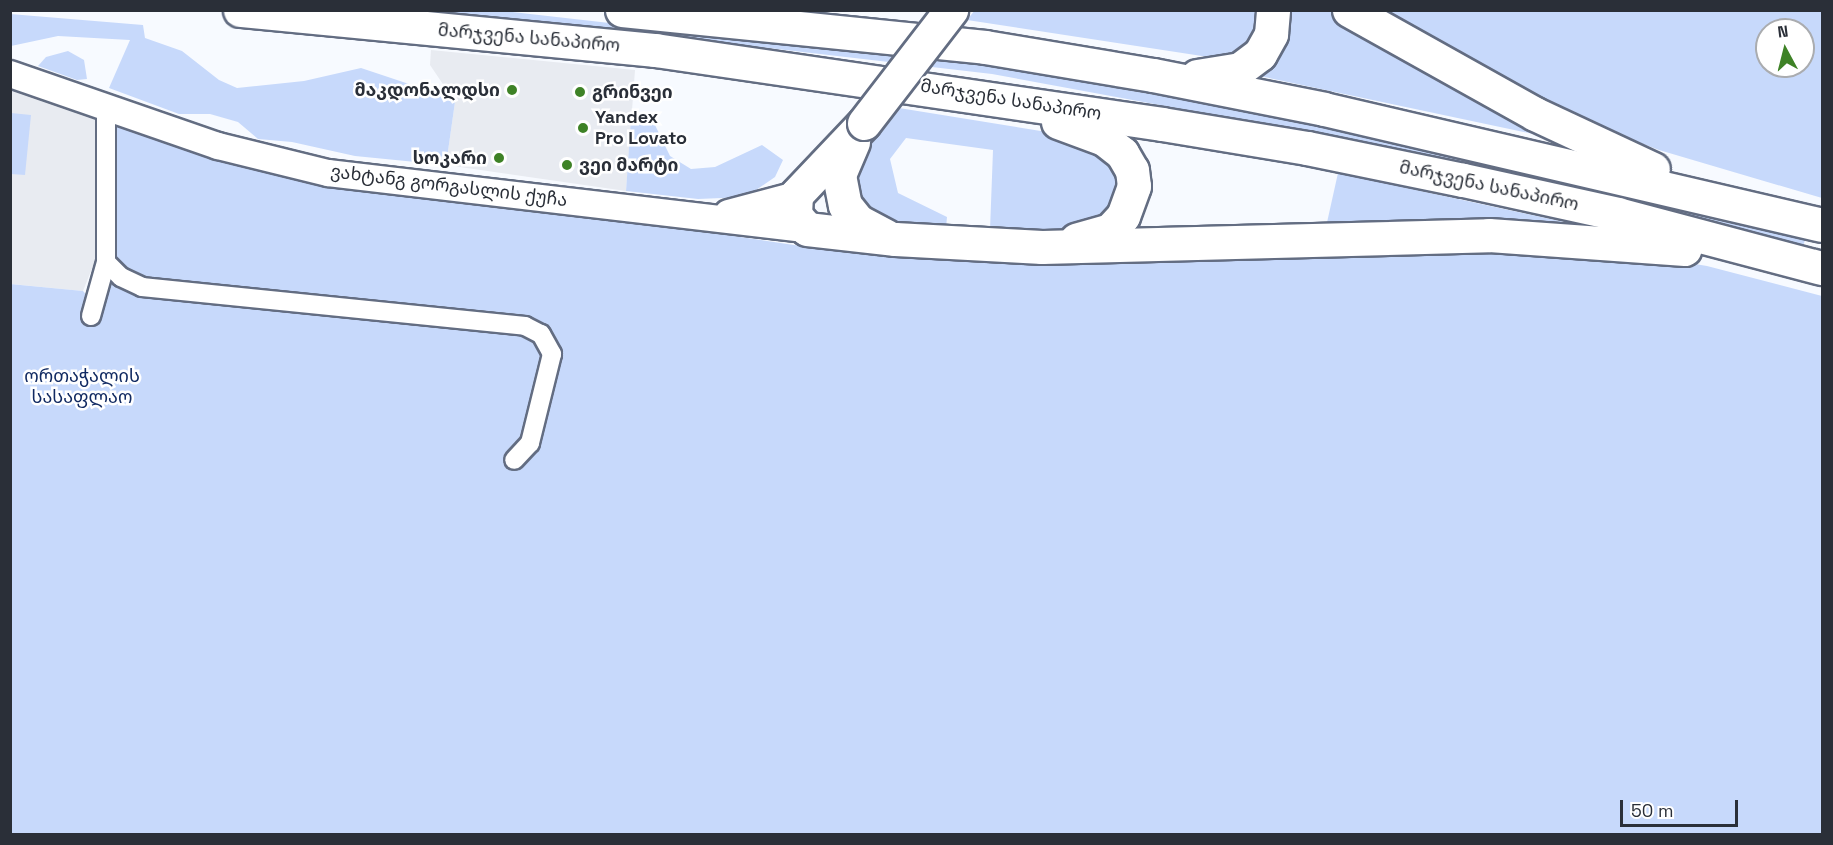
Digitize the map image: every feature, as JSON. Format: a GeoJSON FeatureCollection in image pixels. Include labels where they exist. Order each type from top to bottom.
{"type":"FeatureCollection","features":[{"type":"Feature","properties":{"kind":"highway","name":"მარჯვენა სანაპირო"},"geometry":{"type":"LineString","coordinates":[[240,10],[655,50],[991,96],[1329,152],[1617,214],[1822,268]]}},
{"type":"Feature","properties":{"kind":"highway","name":"მარჯვენა სანაპირო"},"geometry":{"type":"LineString","coordinates":[[622,10],[985,47],[1153,75],[1324,109],[1759,208]]}},
{"type":"Feature","properties":{"kind":"highway"},"geometry":{"type":"LineString","coordinates":[[951,10],[864,123],[803,190],[795,215],[815,230],[895,239],[1042,247],[1489,235],[1597,240],[1740,257],[1770,255]]}},
{"type":"Feature","properties":{"kind":"highway"},"geometry":{"type":"LineString","coordinates":[[1153,75],[1213,76],[1240,69],[1260,54],[1271,34],[1273,10]]}},
{"type":"Feature","properties":{"kind":"highway"},"geometry":{"type":"LineString","coordinates":[[1349,10],[1582,138],[1759,208],[1822,225]]}},
{"type":"Feature","properties":{"kind":"highway"},"geometry":{"type":"LineString","coordinates":[[991,96],[1104,139],[1122,153],[1132,170],[1131,201],[1110,230],[1042,247]]}},
{"type":"Feature","properties":{"kind":"highway"},"geometry":{"type":"LineString","coordinates":[[815,230],[838,225],[843,199],[840,166],[864,123]]}},
{"type":"Feature","properties":{"kind":"highway"},"geometry":{"type":"LineString","coordinates":[[803,190],[827,182],[867,228],[895,239]]}},
{"type":"Feature","properties":{"kind":"street","name":"ვახტანგ გორგასლის ქუჩა"},"geometry":{"type":"LineString","coordinates":[[10,74],[218,146],[328,173],[467,186],[686,216]]}},
{"type":"Feature","properties":{"kind":"street"},"geometry":{"type":"LineString","coordinates":[[91,316],[106,262],[106,106]]}},
{"type":"Feature","properties":{"kind":"street"},"geometry":{"type":"LineString","coordinates":[[686,216],[746,210],[803,190]]}},
{"type":"Feature","properties":{"kind":"street"},"geometry":{"type":"LineString","coordinates":[[686,216],[815,230]]}},
{"type":"Feature","properties":{"kind":"street"},"geometry":{"type":"LineString","coordinates":[[106,262],[121,277],[142,287],[525,326],[541,334],[552,354],[541,411],[530,443],[514,460]]}},
{"type":"Feature","properties":{"kind":"shaded area"},"geometry":{"type":"Polygon","coordinates":[[[431,50],[635,70],[626,191],[446,165],[455,102],[430,65],[431,50]]]}},
{"type":"Feature","properties":{"kind":"shaded area"},"geometry":{"type":"Polygon","coordinates":[[[11,87],[97,117],[97,256],[83,291],[11,284],[11,87]]]}},
{"type":"Feature","properties":{"kind":"green space"},"geometry":{"type":"Polygon","coordinates":[[[495,10],[990,66],[1363,131],[1806,237],[1803,246],[1360,142],[992,74],[580,26],[408,11],[495,10]]]}},
{"type":"Feature","properties":{"kind":"green space"},"geometry":{"type":"Polygon","coordinates":[[[975,10],[1266,10],[1248,54],[1215,58],[967,20],[975,10]]]}},
{"type":"Feature","properties":{"kind":"green space"},"geometry":{"type":"Polygon","coordinates":[[[1278,11],[1336,11],[1571,142],[1255,75],[1278,11]]]}},
{"type":"Feature","properties":{"kind":"green space"},"geometry":{"type":"Polygon","coordinates":[[[1368,11],[1822,11],[1822,198],[1659,150],[1581,120],[1368,11]]]}},
{"type":"Feature","properties":{"kind":"green space"},"geometry":{"type":"Polygon","coordinates":[[[10,14],[143,25],[145,38],[182,51],[219,80],[237,88],[304,81],[361,68],[418,87],[455,102],[446,165],[355,156],[292,142],[258,139],[238,122],[210,114],[179,114],[109,88],[130,40],[58,36],[11,46],[10,14]]]}},
{"type":"Feature","properties":{"kind":"green space"},"geometry":{"type":"Polygon","coordinates":[[[68,51],[84,60],[87,79],[77,80],[38,66],[46,57],[68,51]]]}},
{"type":"Feature","properties":{"kind":"green space"},"geometry":{"type":"Polygon","coordinates":[[[899,108],[1090,139],[1131,186],[1085,231],[990,230],[993,150],[906,138],[890,159],[898,193],[947,217],[946,228],[899,224],[875,215],[860,204],[851,186],[873,124],[886,126],[899,108]]]}},
{"type":"Feature","properties":{"kind":"green space"},"geometry":{"type":"Polygon","coordinates":[[[11,113],[31,115],[25,175],[11,174],[11,113]]]}},
{"type":"Feature","properties":{"kind":"green space"},"geometry":{"type":"Polygon","coordinates":[[[631,119],[655,125],[670,156],[691,169],[715,167],[762,145],[783,160],[775,177],[746,197],[698,199],[626,191],[631,119]]]}},
{"type":"Feature","properties":{"kind":"green space","name":"ორთაჭალის სასაფლაო"},"geometry":{"type":"Polygon","coordinates":[[[117,120],[647,223],[821,249],[991,261],[1370,244],[1659,258],[1707,266],[1822,296],[1822,834],[11,834],[10,284],[83,291],[102,313],[116,244],[117,120]]]}},
{"type":"Feature","properties":{"kind":"green space"},"geometry":{"type":"Polygon","coordinates":[[[1338,173],[1569,223],[1570,228],[1326,227],[1338,173]]]}},
{"type":"Feature","properties":{"kind":"place","name":"მაკდონალდსი"},"geometry":{"type":"Point","coordinates":[512,90]}},
{"type":"Feature","properties":{"kind":"place","name":"გრინვეი"},"geometry":{"type":"Point","coordinates":[580,92]}},
{"type":"Feature","properties":{"kind":"place","name":"Yandex Pro Lovato"},"geometry":{"type":"Point","coordinates":[583,128]}},
{"type":"Feature","properties":{"kind":"place","name":"სოკარი"},"geometry":{"type":"Point","coordinates":[499,158]}},
{"type":"Feature","properties":{"kind":"place","name":"ვეი მარტი"},"geometry":{"type":"Point","coordinates":[567,165]}}]}
